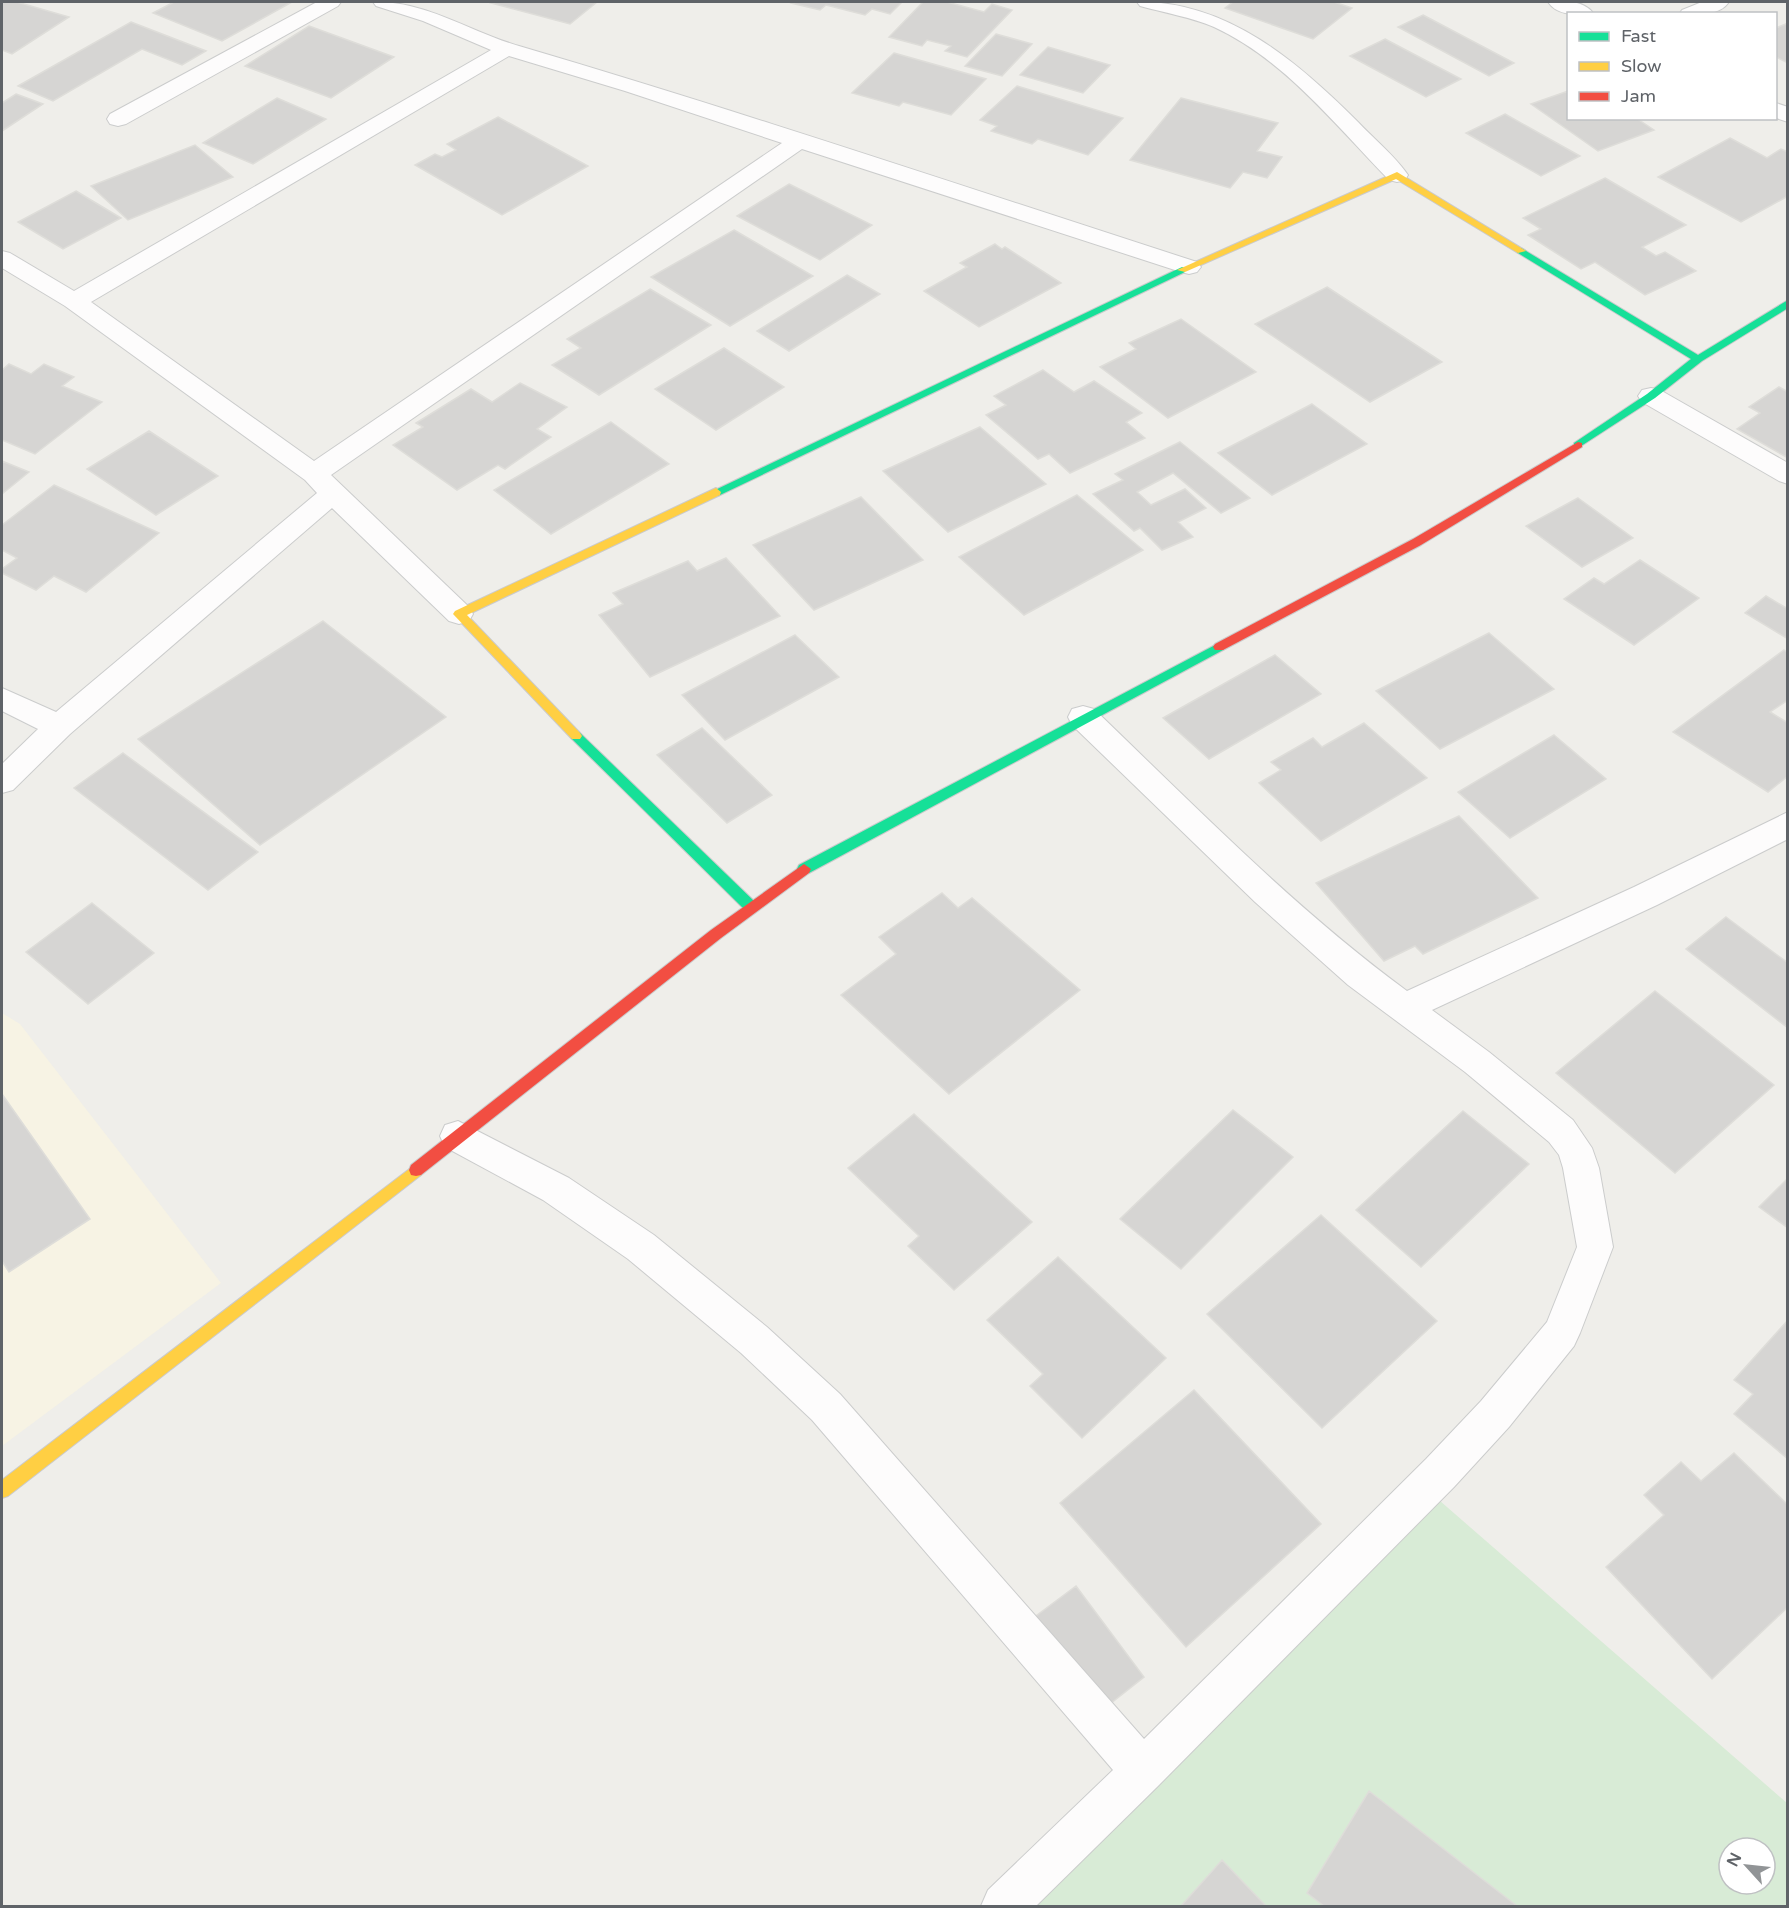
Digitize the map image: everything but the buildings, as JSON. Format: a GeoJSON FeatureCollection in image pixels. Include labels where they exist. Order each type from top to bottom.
{"type":"FeatureCollection","features":[{"type":"Feature","properties":{"kind":"street"},"geometry":{"type":"LineString","coordinates":[[118,119],[331,2]]}},
{"type":"Feature","properties":{"kind":"street"},"geometry":{"type":"LineString","coordinates":[[383,2],[430,17],[507,49],[633,86],[1189,267]]}},
{"type":"Feature","properties":{"kind":"street"},"geometry":{"type":"LineString","coordinates":[[430,17],[449,2]]}},
{"type":"Feature","properties":{"kind":"street"},"geometry":{"type":"LineString","coordinates":[[1147,2],[1213,19],[1244,35],[1307,85],[1396,176],[1698,359]]}},
{"type":"Feature","properties":{"kind":"street"},"geometry":{"type":"LineString","coordinates":[[1558,2],[1580,12]]}},
{"type":"Feature","properties":{"kind":"street"},"geometry":{"type":"LineString","coordinates":[[1694,12],[1719,2]]}},
{"type":"Feature","properties":{"kind":"street"},"geometry":{"type":"LineString","coordinates":[[74,302],[507,49]]}},
{"type":"Feature","properties":{"kind":"street"},"geometry":{"type":"LineString","coordinates":[[2,782],[59,726],[323,484],[799,141]]}},
{"type":"Feature","properties":{"kind":"street"},"geometry":{"type":"LineString","coordinates":[[459,614],[1189,267],[1396,176]]}},
{"type":"Feature","properties":{"kind":"street"},"geometry":{"type":"LineString","coordinates":[[2,258],[74,302],[323,484],[459,614],[576,735],[750,906]]}},
{"type":"Feature","properties":{"kind":"street"},"geometry":{"type":"LineString","coordinates":[[2,1490],[163,1368],[621,1010],[750,906],[815,861],[1417,542],[1562,456],[1651,396],[1698,359],[1788,303]]}},
{"type":"Feature","properties":{"kind":"street"},"geometry":{"type":"LineString","coordinates":[[1651,396],[1788,475]]}},
{"type":"Feature","properties":{"kind":"street"},"geometry":{"type":"LineString","coordinates":[[2,699],[59,726]]}},
{"type":"Feature","properties":{"kind":"street"},"geometry":{"type":"LineString","coordinates":[[1004,1906],[1143,1771],[1432,1481],[1495,1414],[1561,1333],[1595,1247],[1581,1168],[1574,1148],[1561,1131],[1477,1062],[1360,975],[1266,893],[1083,717]]}},
{"type":"Feature","properties":{"kind":"street"},"geometry":{"type":"LineString","coordinates":[[1404,1008],[1716,864],[1788,824]]}},
{"type":"Feature","properties":{"kind":"street"},"geometry":{"type":"LineString","coordinates":[[458,1136],[556,1189],[641,1247],[754,1340],[826,1407],[1143,1771]]}},
{"type":"Feature","properties":{"kind":"shaded area"},"geometry":{"type":"Polygon","coordinates":[[[2,1013],[20,1024],[221,1283],[2,1446],[2,1013]]]}},
{"type":"Feature","properties":{"kind":"green space"},"geometry":{"type":"Polygon","coordinates":[[[1424,1487],[1787,1803],[1787,1906],[1026,1906],[1424,1487]]]}},
{"type":"Feature","properties":{"kind":"traffic: fast"},"geometry":{"type":"LineString","coordinates":[[1521,251],[1698,359]]}},
{"type":"Feature","properties":{"kind":"traffic: fast"},"geometry":{"type":"LineString","coordinates":[[716,492],[1182,270]]}},
{"type":"Feature","properties":{"kind":"traffic: fast"},"geometry":{"type":"LineString","coordinates":[[1578,445],[1651,396],[1698,359],[1788,303]]}},
{"type":"Feature","properties":{"kind":"traffic: fast"},"geometry":{"type":"LineString","coordinates":[[804,869],[1219,647]]}},
{"type":"Feature","properties":{"kind":"traffic: fast"},"geometry":{"type":"LineString","coordinates":[[576,736],[750,906]]}},
{"type":"Feature","properties":{"kind":"traffic: slow"},"geometry":{"type":"LineString","coordinates":[[1182,270],[1397,175],[1521,251]]}},
{"type":"Feature","properties":{"kind":"traffic: slow"},"geometry":{"type":"LineString","coordinates":[[576,736],[459,614],[716,492]]}},
{"type":"Feature","properties":{"kind":"traffic: slow"},"geometry":{"type":"LineString","coordinates":[[2,1490],[416,1170]]}},
{"type":"Feature","properties":{"kind":"traffic: jam"},"geometry":{"type":"LineString","coordinates":[[1219,647],[1417,542],[1578,445]]}},
{"type":"Feature","properties":{"kind":"traffic: jam"},"geometry":{"type":"LineString","coordinates":[[416,1170],[716,934],[804,869]]}}]}
